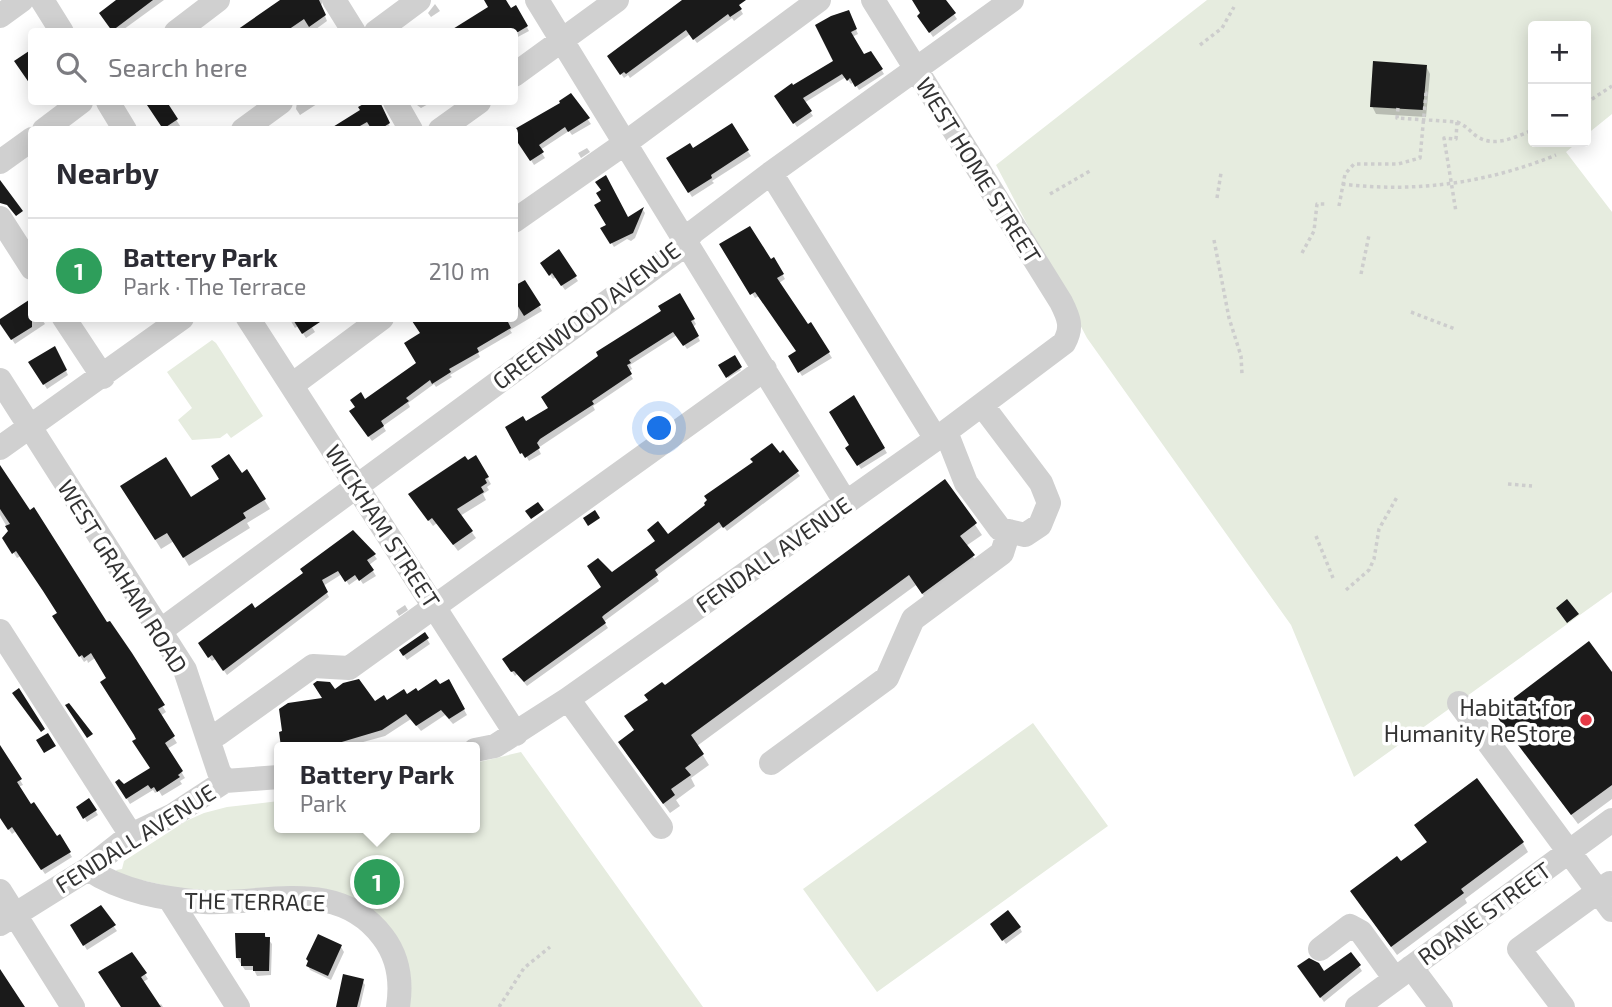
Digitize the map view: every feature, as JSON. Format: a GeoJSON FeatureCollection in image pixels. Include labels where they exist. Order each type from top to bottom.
{"type":"FeatureCollection","features":[{"type":"Feature","properties":{"kind":"street"},"geometry":{"type":"LineString","coordinates":[[0,16],[22,0]]}},
{"type":"Feature","properties":{"kind":"street"},"geometry":{"type":"LineString","coordinates":[[41,0],[59,28]]}},
{"type":"Feature","properties":{"kind":"street"},"geometry":{"type":"LineString","coordinates":[[181,28],[218,0]]}},
{"type":"Feature","properties":{"kind":"street"},"geometry":{"type":"LineString","coordinates":[[334,0],[352,28]]}},
{"type":"Feature","properties":{"kind":"street"},"geometry":{"type":"LineString","coordinates":[[381,28],[419,0]]}},
{"type":"Feature","properties":{"kind":"street"},"geometry":{"type":"LineString","coordinates":[[537,0],[846,503]]}},
{"type":"Feature","properties":{"kind":"street"},"geometry":{"type":"LineString","coordinates":[[518,72],[617,0]]}},
{"type":"Feature","properties":{"kind":"street"},"geometry":{"type":"LineString","coordinates":[[518,218],[624,144],[818,0]]}},
{"type":"Feature","properties":{"kind":"street","name":"WEST HOME STREET"},"geometry":{"type":"LineString","coordinates":[[873,0],[1061,302],[1070,320],[1070,333],[1064,343]]}},
{"type":"Feature","properties":{"kind":"street","name":"GREENWOOD AVENUE"},"geometry":{"type":"LineString","coordinates":[[160,631],[678,250],[692,232],[771,173],[1012,0]]}},
{"type":"Feature","properties":{"kind":"street"},"geometry":{"type":"LineString","coordinates":[[49,126],[77,105]]}},
{"type":"Feature","properties":{"kind":"street"},"geometry":{"type":"LineString","coordinates":[[110,105],[123,126]]}},
{"type":"Feature","properties":{"kind":"street"},"geometry":{"type":"LineString","coordinates":[[248,126],[277,105]]}},
{"type":"Feature","properties":{"kind":"street"},"geometry":{"type":"LineString","coordinates":[[397,105],[409,126]]}},
{"type":"Feature","properties":{"kind":"street"},"geometry":{"type":"LineString","coordinates":[[446,126],[475,105]]}},
{"type":"Feature","properties":{"kind":"street"},"geometry":{"type":"LineString","coordinates":[[0,162],[28,142]]}},
{"type":"Feature","properties":{"kind":"street"},"geometry":{"type":"LineString","coordinates":[[771,173],[941,436],[966,483],[1000,529],[1025,535],[1040,525],[1049,503],[1041,483],[982,405]]}},
{"type":"Feature","properties":{"kind":"street"},"geometry":{"type":"LineString","coordinates":[[0,218],[28,262]]}},
{"type":"Feature","properties":{"kind":"street"},"geometry":{"type":"LineString","coordinates":[[67,322],[103,377]]}},
{"type":"Feature","properties":{"kind":"street"},"geometry":{"type":"LineString","coordinates":[[0,449],[177,322]]}},
{"type":"Feature","properties":{"kind":"street","name":"WICKHAM STREET"},"geometry":{"type":"LineString","coordinates":[[251,322],[516,734]]}},
{"type":"Feature","properties":{"kind":"street"},"geometry":{"type":"LineString","coordinates":[[292,385],[377,322]]}},
{"type":"Feature","properties":{"kind":"street","name":"FENDALL AVENUE"},"geometry":{"type":"LineString","coordinates":[[480,749],[495,747],[568,699],[941,436],[1064,343]]}},
{"type":"Feature","properties":{"kind":"street"},"geometry":{"type":"LineString","coordinates":[[207,736],[218,734],[313,666],[349,668],[765,369]]}},
{"type":"Feature","properties":{"kind":"street","name":"WEST GRAHAM ROAD"},"geometry":{"type":"LineString","coordinates":[[0,380],[185,670],[219,772],[225,781]]}},
{"type":"Feature","properties":{"kind":"street"},"geometry":{"type":"LineString","coordinates":[[771,763],[887,678],[913,619],[1002,553],[1009,531]]}},
{"type":"Feature","properties":{"kind":"street"},"geometry":{"type":"LineString","coordinates":[[0,631],[131,835]]}},
{"type":"Feature","properties":{"kind":"street"},"geometry":{"type":"LineString","coordinates":[[568,699],[661,827]]}},
{"type":"Feature","properties":{"kind":"street"},"geometry":{"type":"LineString","coordinates":[[1459,703],[1568,851],[1607,894],[1519,949],[1563,1007]]}},
{"type":"Feature","properties":{"kind":"street","name":"FENDALL AVENUE"},"geometry":{"type":"LineString","coordinates":[[7,919],[88,869],[131,835],[173,815],[225,781],[274,777]]}},
{"type":"Feature","properties":{"kind":"street","name":"ROANE STREET"},"geometry":{"type":"LineString","coordinates":[[1357,1007],[1612,820]]}},
{"type":"Feature","properties":{"kind":"street","name":"THE TERRACE"},"geometry":{"type":"LineString","coordinates":[[88,869],[108,882],[169,898],[207,902],[325,899],[351,908],[377,928],[396,960],[400,978],[398,1007]]}},
{"type":"Feature","properties":{"kind":"street"},"geometry":{"type":"LineString","coordinates":[[0,891],[7,919],[74,1007]]}},
{"type":"Feature","properties":{"kind":"street"},"geometry":{"type":"LineString","coordinates":[[169,898],[238,1007]]}},
{"type":"Feature","properties":{"kind":"street"},"geometry":{"type":"LineString","coordinates":[[1320,949],[1350,926],[1360,932],[1441,1007]]}},
{"type":"Feature","properties":{"kind":"path"},"geometry":{"type":"LineString","coordinates":[[1200,45],[1222,28],[1234,7]]}},
{"type":"Feature","properties":{"kind":"path"},"geometry":{"type":"LineString","coordinates":[[1591,100],[1612,86]]}},
{"type":"Feature","properties":{"kind":"path"},"geometry":{"type":"LineString","coordinates":[[1339,206],[1345,174],[1354,164],[1387,165],[1420,158],[1424,93]]}},
{"type":"Feature","properties":{"kind":"path"},"geometry":{"type":"LineString","coordinates":[[1398,108],[1397,118],[1457,122],[1486,141],[1500,141],[1528,132]]}},
{"type":"Feature","properties":{"kind":"path"},"geometry":{"type":"LineString","coordinates":[[1456,212],[1444,138],[1456,139],[1457,122]]}},
{"type":"Feature","properties":{"kind":"path"},"geometry":{"type":"LineString","coordinates":[[1342,184],[1404,187],[1451,184],[1506,173],[1556,155]]}},
{"type":"Feature","properties":{"kind":"path"},"geometry":{"type":"LineString","coordinates":[[1050,194],[1072,184],[1090,171]]}},
{"type":"Feature","properties":{"kind":"path"},"geometry":{"type":"LineString","coordinates":[[1217,198],[1221,173]]}},
{"type":"Feature","properties":{"kind":"path"},"geometry":{"type":"LineString","coordinates":[[1302,253],[1314,232],[1317,204],[1325,204]]}},
{"type":"Feature","properties":{"kind":"path"},"geometry":{"type":"LineString","coordinates":[[1361,274],[1369,235]]}},
{"type":"Feature","properties":{"kind":"path"},"geometry":{"type":"LineString","coordinates":[[1213,240],[1229,318],[1241,356],[1242,374]]}},
{"type":"Feature","properties":{"kind":"path"},"geometry":{"type":"LineString","coordinates":[[1411,312],[1455,329]]}},
{"type":"Feature","properties":{"kind":"path"},"geometry":{"type":"LineString","coordinates":[[1508,484],[1532,486]]}},
{"type":"Feature","properties":{"kind":"path"},"geometry":{"type":"LineString","coordinates":[[1346,590],[1369,570],[1374,559],[1379,529],[1397,497]]}},
{"type":"Feature","properties":{"kind":"path"},"geometry":{"type":"LineString","coordinates":[[1316,536],[1333,578]]}},
{"type":"Feature","properties":{"kind":"path"},"geometry":{"type":"LineString","coordinates":[[499,1007],[524,968],[550,947]]}},
{"type":"Feature","properties":{"kind":"shaded area"},"geometry":{"type":"Polygon","coordinates":[[[1207,0],[1612,0],[1612,114],[1591,131],[1591,21],[1528,21],[1528,147],[1572,147],[1566,152],[1612,212],[1612,592],[1354,777],[1291,625],[1087,338],[996,165],[1207,0]]]}},
{"type":"Feature","properties":{"kind":"shaded area"},"geometry":{"type":"Polygon","coordinates":[[[212,340],[263,416],[231,438],[227,433],[220,438],[192,440],[178,420],[192,408],[167,372],[212,340]]]}},
{"type":"Feature","properties":{"kind":"shaded area"},"geometry":{"type":"Polygon","coordinates":[[[1033,723],[1108,826],[877,992],[803,889],[1033,723]]]}},
{"type":"Feature","properties":{"kind":"shaded area"},"geometry":{"type":"Polygon","coordinates":[[[521,752],[703,1007],[404,1007],[363,907],[207,895],[119,875],[116,870],[122,869],[124,861],[186,821],[204,813],[227,807],[274,802],[274,833],[480,833],[480,762],[521,752]]]}},
{"type":"Feature","properties":{"kind":"building"},"geometry":{"type":"Polygon","coordinates":[[[116,0],[153,0],[116,28],[110,28],[99,13],[116,0]]]}},
{"type":"Feature","properties":{"kind":"building"},"geometry":{"type":"Polygon","coordinates":[[[280,0],[319,0],[326,15],[309,27],[304,19],[291,28],[240,28],[280,0]]]}},
{"type":"Feature","properties":{"kind":"building"},"geometry":{"type":"Polygon","coordinates":[[[484,0],[506,0],[511,8],[516,5],[528,26],[518,32],[518,28],[454,28],[488,7],[484,0]]]}},
{"type":"Feature","properties":{"kind":"building"},"geometry":{"type":"Polygon","coordinates":[[[682,0],[746,0],[739,5],[742,9],[730,17],[728,14],[693,40],[686,30],[626,74],[624,72],[620,75],[607,56],[682,0]]]}},
{"type":"Feature","properties":{"kind":"building"},"geometry":{"type":"Polygon","coordinates":[[[912,0],[946,0],[956,13],[929,33],[917,16],[920,13],[912,0]]]}},
{"type":"Feature","properties":{"kind":"building"},"geometry":{"type":"Polygon","coordinates":[[[849,10],[857,29],[851,32],[864,54],[871,51],[883,69],[855,87],[850,78],[847,81],[842,74],[803,98],[812,111],[793,124],[774,96],[833,61],[815,25],[849,10]]]}},
{"type":"Feature","properties":{"kind":"building"},"geometry":{"type":"Polygon","coordinates":[[[28,52],[28,81],[14,61],[28,52]]]}},
{"type":"Feature","properties":{"kind":"building"},"geometry":{"type":"Polygon","coordinates":[[[1373,61],[1427,65],[1423,110],[1370,107],[1373,61]]]}},
{"type":"Feature","properties":{"kind":"building"},"geometry":{"type":"Polygon","coordinates":[[[571,93],[590,118],[568,132],[565,127],[539,145],[544,152],[530,161],[518,143],[518,127],[560,103],[559,101],[571,93]]]}},
{"type":"Feature","properties":{"kind":"building"},"geometry":{"type":"Polygon","coordinates":[[[147,105],[169,105],[178,119],[168,126],[161,126],[147,105]]]}},
{"type":"Feature","properties":{"kind":"building"},"geometry":{"type":"Polygon","coordinates":[[[381,105],[390,123],[385,126],[370,126],[367,122],[360,126],[334,126],[360,110],[358,107],[381,105]]]}},
{"type":"Feature","properties":{"kind":"building"},"geometry":{"type":"Polygon","coordinates":[[[732,123],[749,150],[688,193],[666,158],[690,143],[693,148],[732,123]]]}},
{"type":"Feature","properties":{"kind":"building"},"geometry":{"type":"Polygon","coordinates":[[[606,175],[628,217],[644,207],[633,233],[610,244],[600,228],[606,225],[594,205],[601,201],[596,193],[601,190],[595,182],[606,175]]]}},
{"type":"Feature","properties":{"kind":"building"},"geometry":{"type":"Polygon","coordinates":[[[0,180],[23,211],[16,216],[7,205],[0,203],[0,180]]]}},
{"type":"Feature","properties":{"kind":"building"},"geometry":{"type":"Polygon","coordinates":[[[750,226],[784,274],[777,278],[830,352],[798,373],[788,356],[796,351],[755,292],[750,295],[719,244],[750,226]]]}},
{"type":"Feature","properties":{"kind":"building"},"geometry":{"type":"Polygon","coordinates":[[[559,249],[577,276],[561,286],[552,273],[549,276],[540,263],[559,249]]]}},
{"type":"Feature","properties":{"kind":"building"},"geometry":{"type":"Polygon","coordinates":[[[525,280],[541,305],[524,316],[518,306],[518,284],[525,280]]]}},
{"type":"Feature","properties":{"kind":"building"},"geometry":{"type":"Polygon","coordinates":[[[680,293],[695,319],[691,321],[699,336],[683,346],[673,332],[629,360],[631,363],[627,365],[632,374],[592,401],[594,404],[540,439],[537,443],[540,448],[525,458],[520,454],[505,427],[523,416],[526,421],[548,408],[541,397],[598,356],[596,352],[661,311],[658,306],[680,293]]]}},
{"type":"Feature","properties":{"kind":"building"},"geometry":{"type":"Polygon","coordinates":[[[28,301],[28,322],[32,322],[32,327],[11,340],[0,324],[0,319],[28,301]]]}},
{"type":"Feature","properties":{"kind":"building"},"geometry":{"type":"Polygon","coordinates":[[[294,322],[320,322],[302,334],[294,322]]]}},
{"type":"Feature","properties":{"kind":"building"},"geometry":{"type":"Polygon","coordinates":[[[413,322],[508,322],[511,328],[477,348],[479,352],[449,369],[451,372],[432,384],[430,380],[406,398],[409,401],[381,421],[384,426],[368,437],[349,411],[355,407],[350,400],[361,392],[365,399],[416,363],[404,343],[420,333],[413,322]]]}},
{"type":"Feature","properties":{"kind":"building"},"geometry":{"type":"Polygon","coordinates":[[[55,346],[67,370],[43,385],[28,362],[55,346]]]}},
{"type":"Feature","properties":{"kind":"building"},"geometry":{"type":"Polygon","coordinates":[[[735,355],[742,367],[726,378],[718,365],[735,355]]]}},
{"type":"Feature","properties":{"kind":"building"},"geometry":{"type":"Polygon","coordinates":[[[854,395],[885,448],[857,466],[845,448],[849,445],[829,412],[854,395]]]}},
{"type":"Feature","properties":{"kind":"building"},"geometry":{"type":"Polygon","coordinates":[[[772,443],[780,453],[783,450],[799,471],[723,528],[719,522],[655,570],[658,575],[602,617],[606,623],[524,682],[514,671],[511,672],[502,659],[601,587],[587,566],[598,558],[612,572],[655,541],[647,530],[658,521],[668,534],[705,505],[707,500],[704,496],[753,462],[750,459],[772,443]]]}},
{"type":"Feature","properties":{"kind":"building"},"geometry":{"type":"Polygon","coordinates":[[[229,454],[242,473],[247,469],[266,499],[243,513],[246,518],[183,558],[167,533],[155,540],[120,486],[166,457],[191,497],[219,479],[211,466],[229,454]]]}},
{"type":"Feature","properties":{"kind":"building"},"geometry":{"type":"Polygon","coordinates":[[[476,455],[489,477],[485,479],[487,483],[481,487],[484,492],[457,509],[473,531],[453,545],[432,518],[428,521],[408,494],[465,456],[468,460],[476,455]]]}},
{"type":"Feature","properties":{"kind":"building"},"geometry":{"type":"Polygon","coordinates":[[[0,465],[30,510],[34,507],[107,622],[110,621],[165,705],[158,709],[175,736],[165,743],[183,771],[178,775],[180,777],[157,792],[154,787],[151,789],[148,785],[126,799],[115,782],[119,779],[124,784],[150,768],[132,741],[136,739],[134,735],[100,682],[106,678],[91,653],[84,658],[82,655],[79,657],[52,616],[57,613],[43,591],[16,551],[12,554],[2,538],[8,531],[5,526],[10,524],[0,509],[0,465]]]}},
{"type":"Feature","properties":{"kind":"building"},"geometry":{"type":"Polygon","coordinates":[[[945,479],[977,523],[960,536],[975,555],[922,594],[909,575],[691,735],[704,754],[685,768],[691,775],[671,789],[675,795],[663,804],[618,742],[634,730],[624,716],[648,700],[644,695],[662,682],[665,685],[945,479]]]}},
{"type":"Feature","properties":{"kind":"building"},"geometry":{"type":"Polygon","coordinates":[[[538,502],[544,510],[531,519],[525,511],[538,502]]]}},
{"type":"Feature","properties":{"kind":"building"},"geometry":{"type":"Polygon","coordinates":[[[595,510],[600,518],[588,526],[583,518],[595,510]]]}},
{"type":"Feature","properties":{"kind":"building"},"geometry":{"type":"Polygon","coordinates":[[[353,530],[376,554],[367,560],[374,570],[359,581],[355,575],[345,582],[338,571],[322,580],[328,592],[223,671],[212,655],[208,658],[198,643],[252,603],[255,608],[303,573],[300,569],[353,530]]]}},
{"type":"Feature","properties":{"kind":"building"},"geometry":{"type":"Polygon","coordinates":[[[1567,599],[1579,614],[1567,623],[1556,608],[1567,599]]]}},
{"type":"Feature","properties":{"kind":"building"},"geometry":{"type":"Polygon","coordinates":[[[425,632],[429,638],[403,656],[399,650],[425,632]]]}},
{"type":"Feature","properties":{"kind":"building"},"geometry":{"type":"Polygon","coordinates":[[[1589,641],[1612,672],[1612,785],[1571,815],[1494,713],[1589,641]]]}},
{"type":"Feature","properties":{"kind":"building"},"geometry":{"type":"Polygon","coordinates":[[[359,679],[375,701],[384,695],[387,700],[404,689],[407,694],[416,688],[418,691],[436,679],[440,684],[449,679],[465,709],[449,719],[441,710],[416,726],[406,714],[382,730],[342,742],[280,742],[279,732],[282,731],[279,709],[288,703],[322,698],[313,684],[317,681],[330,682],[335,689],[343,683],[359,679]]]}},
{"type":"Feature","properties":{"kind":"building"},"geometry":{"type":"Polygon","coordinates":[[[19,688],[45,729],[41,732],[12,693],[19,688]]]}},
{"type":"Feature","properties":{"kind":"building"},"geometry":{"type":"Polygon","coordinates":[[[69,703],[93,734],[87,738],[65,705],[69,703]]]}},
{"type":"Feature","properties":{"kind":"building"},"geometry":{"type":"Polygon","coordinates":[[[48,733],[56,746],[44,753],[36,740],[48,733]]]}},
{"type":"Feature","properties":{"kind":"building"},"geometry":{"type":"Polygon","coordinates":[[[0,745],[22,779],[17,782],[31,804],[34,802],[71,852],[41,870],[12,827],[8,830],[0,818],[0,745]]]}},
{"type":"Feature","properties":{"kind":"building"},"geometry":{"type":"Polygon","coordinates":[[[1477,778],[1524,842],[1461,889],[1464,893],[1391,947],[1350,891],[1397,856],[1401,861],[1427,842],[1414,825],[1477,778]]]}},
{"type":"Feature","properties":{"kind":"building"},"geometry":{"type":"Polygon","coordinates":[[[89,798],[97,810],[83,819],[76,807],[89,798]]]}},
{"type":"Feature","properties":{"kind":"building"},"geometry":{"type":"Polygon","coordinates":[[[101,905],[116,925],[83,946],[70,925],[101,905]]]}},
{"type":"Feature","properties":{"kind":"building"},"geometry":{"type":"Polygon","coordinates":[[[1008,910],[1021,927],[1002,941],[990,924],[1008,910]]]}},
{"type":"Feature","properties":{"kind":"building"},"geometry":{"type":"Polygon","coordinates":[[[235,933],[265,933],[265,937],[270,937],[269,971],[253,971],[253,966],[241,966],[241,958],[236,958],[235,933]]]}},
{"type":"Feature","properties":{"kind":"building"},"geometry":{"type":"Polygon","coordinates":[[[318,934],[342,945],[328,976],[306,966],[306,959],[318,934]]]}},
{"type":"Feature","properties":{"kind":"building"},"geometry":{"type":"Polygon","coordinates":[[[132,952],[147,973],[141,977],[161,1007],[121,1007],[98,972],[132,952]]]}},
{"type":"Feature","properties":{"kind":"building"},"geometry":{"type":"Polygon","coordinates":[[[1351,952],[1361,965],[1320,998],[1297,966],[1309,958],[1319,963],[1324,971],[1351,952]]]}},
{"type":"Feature","properties":{"kind":"building"},"geometry":{"type":"Polygon","coordinates":[[[0,969],[25,1007],[0,1007],[0,969]]]}},
{"type":"Feature","properties":{"kind":"building"},"geometry":{"type":"Polygon","coordinates":[[[343,974],[364,979],[357,1007],[336,1007],[343,974]]]}},
{"type":"Feature","properties":{"kind":"place","name":"Habitat for Humanity ReStore"},"geometry":{"type":"Point","coordinates":[1586,720]}},
{"type":"Feature","properties":{"kind":"place","name":"Battery Park"},"geometry":{"type":"Point","coordinates":[377,882]}}]}
